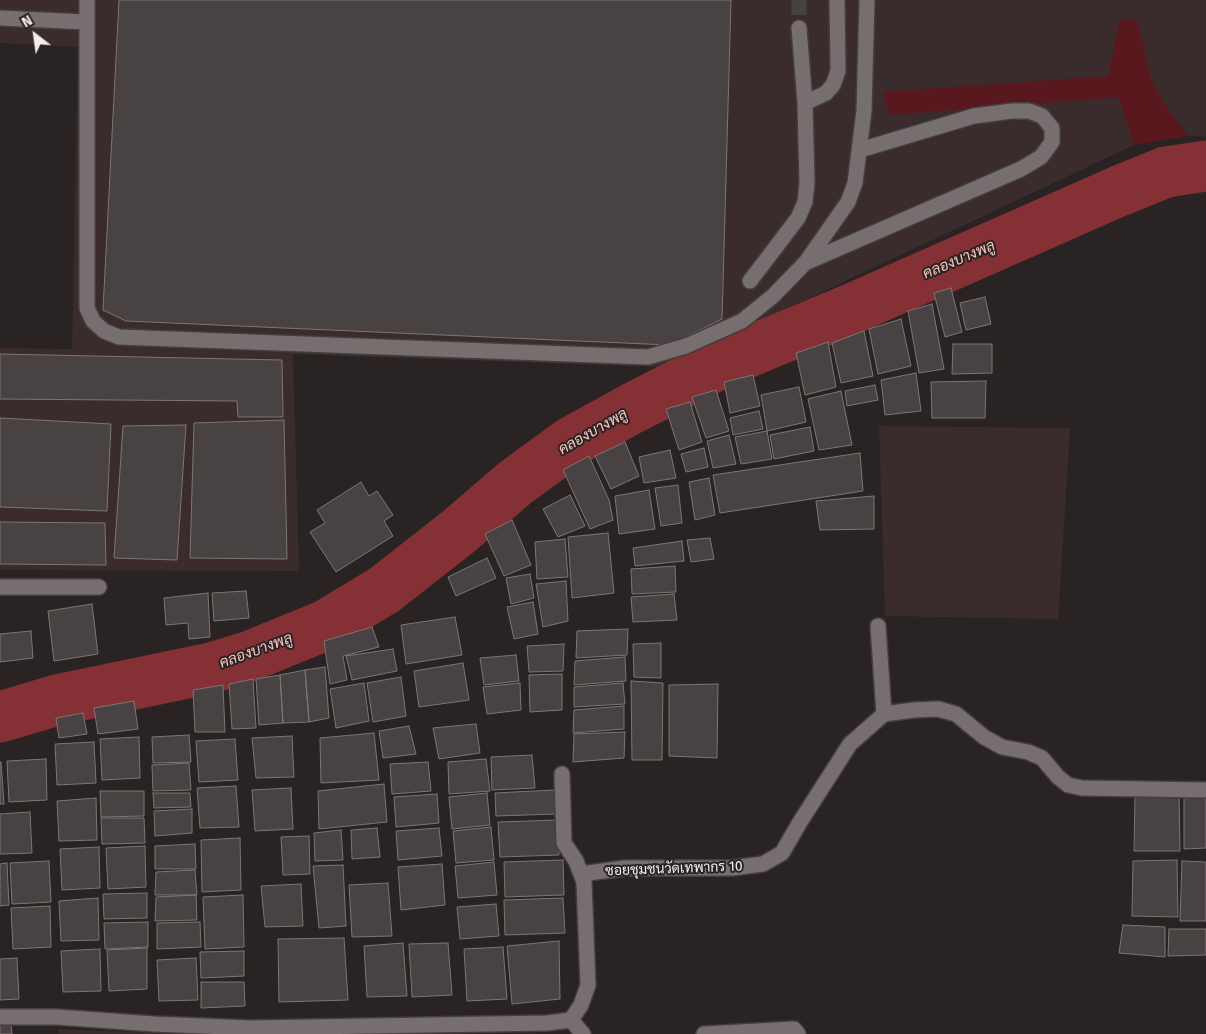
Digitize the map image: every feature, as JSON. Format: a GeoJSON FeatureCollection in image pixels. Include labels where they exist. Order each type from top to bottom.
{"type":"FeatureCollection","features":[{"type":"Feature","properties":{"kind":"street"},"geometry":{"type":"LineString","coordinates":[[87,0],[87,308],[93,321],[104,331],[119,338],[648,357],[686,346],[742,321],[773,296],[806,262],[848,202],[855,184],[864,111],[866,0]]}},
{"type":"Feature","properties":{"kind":"street"},"geometry":{"type":"LineString","coordinates":[[804,103],[826,94],[834,85],[838,71],[837,0]]}},
{"type":"Feature","properties":{"kind":"street"},"geometry":{"type":"LineString","coordinates":[[0,18],[86,22]]}},
{"type":"Feature","properties":{"kind":"street"},"geometry":{"type":"LineString","coordinates":[[750,281],[798,218],[805,202],[807,183],[799,28]]}},
{"type":"Feature","properties":{"kind":"street"},"geometry":{"type":"LineString","coordinates":[[806,262],[1021,169],[1041,156],[1052,142],[1052,128],[1042,116],[1029,111],[1012,111],[974,116],[860,150]]}},
{"type":"Feature","properties":{"kind":"street"},"geometry":{"type":"LineString","coordinates":[[0,586],[99,587]]}},
{"type":"Feature","properties":{"kind":"street"},"geometry":{"type":"LineString","coordinates":[[878,626],[884,714],[914,710],[938,710],[956,714],[984,737],[1002,747],[1028,752],[1042,758],[1058,777],[1068,785],[1082,788],[1206,790]]}},
{"type":"Feature","properties":{"kind":"street","name":"ซอยชุมชนวัดเทพากร 10"},"geometry":{"type":"LineString","coordinates":[[581,874],[625,868],[732,868],[763,864],[782,853],[850,744],[884,714]]}},
{"type":"Feature","properties":{"kind":"street"},"geometry":{"type":"LineString","coordinates":[[562,774],[564,843],[576,861],[584,882],[588,984],[581,1005],[571,1020]]}},
{"type":"Feature","properties":{"kind":"street"},"geometry":{"type":"LineString","coordinates":[[0,1017],[57,1017],[251,1028],[528,1024],[571,1020]]}},
{"type":"Feature","properties":{"kind":"street"},"geometry":{"type":"LineString","coordinates":[[571,1020],[583,1034]]}},
{"type":"Feature","properties":{"kind":"street"},"geometry":{"type":"LineString","coordinates":[[704,1034],[794,1029],[798,1034]]}},
{"type":"Feature","properties":{"kind":"shaded area"},"geometry":{"type":"Polygon","coordinates":[[[0,0],[1206,0],[1206,137],[1189,136],[1134,145],[663,367],[293,354],[299,571],[0,570],[0,348],[72,349],[78,47],[0,43],[0,0]]]}},
{"type":"Feature","properties":{"kind":"shaded area"},"geometry":{"type":"Polygon","coordinates":[[[1120,19],[1137,19],[1152,82],[1171,113],[1189,136],[1134,145],[1118,97],[889,115],[883,92],[1108,76],[1120,19]]]}},
{"type":"Feature","properties":{"kind":"shaded area"},"geometry":{"type":"Polygon","coordinates":[[[879,426],[1070,428],[1058,619],[885,616],[879,426]]]}},
{"type":"Feature","properties":{"kind":"shaded area"},"geometry":{"type":"Polygon","coordinates":[[[58,1029],[173,1034],[59,1034],[58,1029]]]}},
{"type":"Feature","properties":{"kind":"building"},"geometry":{"type":"Polygon","coordinates":[[[119,0],[731,0],[722,319],[669,345],[126,321],[103,310],[119,0]]]}},
{"type":"Feature","properties":{"kind":"building"},"geometry":{"type":"Polygon","coordinates":[[[951,288],[962,332],[945,337],[934,293],[951,288]]]}},
{"type":"Feature","properties":{"kind":"building"},"geometry":{"type":"Polygon","coordinates":[[[985,297],[991,324],[966,330],[960,303],[985,297]]]}},
{"type":"Feature","properties":{"kind":"building"},"geometry":{"type":"Polygon","coordinates":[[[932,304],[944,369],[919,373],[908,311],[932,304]]]}},
{"type":"Feature","properties":{"kind":"building"},"geometry":{"type":"Polygon","coordinates":[[[901,319],[911,366],[878,374],[869,329],[901,319]]]}},
{"type":"Feature","properties":{"kind":"building"},"geometry":{"type":"Polygon","coordinates":[[[864,331],[873,376],[841,383],[832,343],[864,331]]]}},
{"type":"Feature","properties":{"kind":"building"},"geometry":{"type":"Polygon","coordinates":[[[828,342],[836,387],[805,395],[796,353],[828,342]]]}},
{"type":"Feature","properties":{"kind":"building"},"geometry":{"type":"Polygon","coordinates":[[[953,344],[992,344],[992,373],[952,374],[953,344]]]}},
{"type":"Feature","properties":{"kind":"building"},"geometry":{"type":"Polygon","coordinates":[[[0,354],[282,360],[283,417],[238,417],[237,401],[0,399],[0,354]]]}},
{"type":"Feature","properties":{"kind":"building"},"geometry":{"type":"Polygon","coordinates":[[[916,373],[921,411],[885,415],[881,380],[916,373]]]}},
{"type":"Feature","properties":{"kind":"building"},"geometry":{"type":"Polygon","coordinates":[[[753,375],[760,406],[730,413],[724,382],[753,375]]]}},
{"type":"Feature","properties":{"kind":"building"},"geometry":{"type":"Polygon","coordinates":[[[986,381],[985,418],[932,418],[931,382],[986,381]]]}},
{"type":"Feature","properties":{"kind":"building"},"geometry":{"type":"Polygon","coordinates":[[[875,385],[878,400],[847,406],[845,391],[875,385]]]}},
{"type":"Feature","properties":{"kind":"building"},"geometry":{"type":"Polygon","coordinates":[[[799,387],[806,422],[767,431],[761,395],[799,387]]]}},
{"type":"Feature","properties":{"kind":"building"},"geometry":{"type":"Polygon","coordinates":[[[716,390],[729,431],[706,438],[692,397],[716,390]]]}},
{"type":"Feature","properties":{"kind":"building"},"geometry":{"type":"Polygon","coordinates":[[[841,391],[852,445],[819,450],[808,399],[841,391]]]}},
{"type":"Feature","properties":{"kind":"building"},"geometry":{"type":"Polygon","coordinates":[[[690,402],[702,442],[679,450],[666,409],[690,402]]]}},
{"type":"Feature","properties":{"kind":"building"},"geometry":{"type":"Polygon","coordinates":[[[759,411],[763,429],[733,435],[730,418],[759,411]]]}},
{"type":"Feature","properties":{"kind":"building"},"geometry":{"type":"Polygon","coordinates":[[[0,418],[111,424],[107,511],[0,507],[0,418]]]}},
{"type":"Feature","properties":{"kind":"building"},"geometry":{"type":"Polygon","coordinates":[[[284,420],[287,559],[190,558],[194,423],[284,420]]]}},
{"type":"Feature","properties":{"kind":"building"},"geometry":{"type":"Polygon","coordinates":[[[186,425],[177,560],[114,558],[123,426],[186,425]]]}},
{"type":"Feature","properties":{"kind":"building"},"geometry":{"type":"Polygon","coordinates":[[[810,427],[814,451],[774,459],[770,435],[810,427]]]}},
{"type":"Feature","properties":{"kind":"building"},"geometry":{"type":"Polygon","coordinates":[[[767,431],[772,459],[741,464],[735,437],[767,431]]]}},
{"type":"Feature","properties":{"kind":"building"},"geometry":{"type":"Polygon","coordinates":[[[729,435],[736,464],[713,468],[707,441],[729,435]]]}},
{"type":"Feature","properties":{"kind":"building"},"geometry":{"type":"Polygon","coordinates":[[[625,442],[639,476],[611,489],[595,456],[625,442]]]}},
{"type":"Feature","properties":{"kind":"building"},"geometry":{"type":"Polygon","coordinates":[[[704,448],[708,467],[686,472],[681,454],[704,448]]]}},
{"type":"Feature","properties":{"kind":"building"},"geometry":{"type":"Polygon","coordinates":[[[670,450],[676,478],[644,483],[639,457],[670,450]]]}},
{"type":"Feature","properties":{"kind":"building"},"geometry":{"type":"Polygon","coordinates":[[[860,453],[863,491],[720,513],[713,475],[860,453]]]}},
{"type":"Feature","properties":{"kind":"building"},"geometry":{"type":"Polygon","coordinates":[[[589,456],[609,500],[613,520],[590,529],[563,470],[589,456]]]}},
{"type":"Feature","properties":{"kind":"building"},"geometry":{"type":"Polygon","coordinates":[[[709,478],[715,515],[695,520],[689,482],[709,478]]]}},
{"type":"Feature","properties":{"kind":"building"},"geometry":{"type":"Polygon","coordinates":[[[361,482],[369,496],[377,491],[393,515],[384,521],[393,536],[336,572],[310,532],[325,523],[317,510],[361,482]]]}},
{"type":"Feature","properties":{"kind":"building"},"geometry":{"type":"Polygon","coordinates":[[[678,485],[682,523],[661,526],[655,488],[678,485]]]}},
{"type":"Feature","properties":{"kind":"building"},"geometry":{"type":"Polygon","coordinates":[[[649,490],[655,529],[619,534],[615,496],[649,490]]]}},
{"type":"Feature","properties":{"kind":"building"},"geometry":{"type":"Polygon","coordinates":[[[570,495],[585,526],[558,537],[543,509],[570,495]]]}},
{"type":"Feature","properties":{"kind":"building"},"geometry":{"type":"Polygon","coordinates":[[[874,496],[874,529],[820,530],[816,501],[874,496]]]}},
{"type":"Feature","properties":{"kind":"building"},"geometry":{"type":"Polygon","coordinates":[[[512,520],[531,565],[504,576],[485,534],[512,520]]]}},
{"type":"Feature","properties":{"kind":"building"},"geometry":{"type":"Polygon","coordinates":[[[0,522],[105,523],[106,565],[0,564],[0,522]]]}},
{"type":"Feature","properties":{"kind":"building"},"geometry":{"type":"Polygon","coordinates":[[[608,533],[614,593],[572,598],[568,537],[608,533]]]}},
{"type":"Feature","properties":{"kind":"building"},"geometry":{"type":"Polygon","coordinates":[[[710,538],[714,559],[691,562],[687,540],[710,538]]]}},
{"type":"Feature","properties":{"kind":"building"},"geometry":{"type":"Polygon","coordinates":[[[565,539],[568,577],[537,579],[535,542],[565,539]]]}},
{"type":"Feature","properties":{"kind":"building"},"geometry":{"type":"Polygon","coordinates":[[[682,541],[684,561],[635,566],[633,548],[682,541]]]}},
{"type":"Feature","properties":{"kind":"building"},"geometry":{"type":"Polygon","coordinates":[[[487,558],[496,578],[456,596],[448,577],[487,558]]]}},
{"type":"Feature","properties":{"kind":"building"},"geometry":{"type":"Polygon","coordinates":[[[675,566],[676,592],[632,594],[631,569],[675,566]]]}},
{"type":"Feature","properties":{"kind":"building"},"geometry":{"type":"Polygon","coordinates":[[[530,574],[534,598],[511,604],[506,578],[530,574]]]}},
{"type":"Feature","properties":{"kind":"building"},"geometry":{"type":"Polygon","coordinates":[[[566,581],[568,621],[543,627],[536,584],[566,581]]]}},
{"type":"Feature","properties":{"kind":"building"},"geometry":{"type":"Polygon","coordinates":[[[246,591],[249,618],[214,621],[212,593],[246,591]]]}},
{"type":"Feature","properties":{"kind":"building"},"geometry":{"type":"Polygon","coordinates":[[[208,593],[210,637],[189,639],[188,623],[166,625],[164,598],[208,593]]]}},
{"type":"Feature","properties":{"kind":"building"},"geometry":{"type":"Polygon","coordinates":[[[674,594],[677,620],[633,622],[631,597],[674,594]]]}},
{"type":"Feature","properties":{"kind":"building"},"geometry":{"type":"Polygon","coordinates":[[[533,602],[538,634],[514,639],[507,607],[533,602]]]}},
{"type":"Feature","properties":{"kind":"building"},"geometry":{"type":"Polygon","coordinates":[[[92,604],[98,654],[54,661],[48,611],[92,604]]]}},
{"type":"Feature","properties":{"kind":"building"},"geometry":{"type":"Polygon","coordinates":[[[455,617],[462,655],[406,664],[401,625],[455,617]]]}},
{"type":"Feature","properties":{"kind":"building"},"geometry":{"type":"Polygon","coordinates":[[[372,627],[379,647],[343,656],[347,680],[330,684],[324,641],[372,627]]]}},
{"type":"Feature","properties":{"kind":"building"},"geometry":{"type":"Polygon","coordinates":[[[628,629],[627,655],[576,658],[577,631],[628,629]]]}},
{"type":"Feature","properties":{"kind":"building"},"geometry":{"type":"Polygon","coordinates":[[[31,631],[33,658],[0,662],[0,634],[31,631]]]}},
{"type":"Feature","properties":{"kind":"building"},"geometry":{"type":"Polygon","coordinates":[[[661,643],[661,678],[634,677],[633,644],[661,643]]]}},
{"type":"Feature","properties":{"kind":"building"},"geometry":{"type":"Polygon","coordinates":[[[564,644],[563,671],[529,672],[527,646],[564,644]]]}},
{"type":"Feature","properties":{"kind":"building"},"geometry":{"type":"Polygon","coordinates":[[[393,649],[397,671],[352,680],[346,656],[393,649]]]}},
{"type":"Feature","properties":{"kind":"building"},"geometry":{"type":"Polygon","coordinates":[[[516,655],[519,681],[484,685],[480,658],[516,655]]]}},
{"type":"Feature","properties":{"kind":"building"},"geometry":{"type":"Polygon","coordinates":[[[625,657],[626,681],[574,685],[575,661],[625,657]]]}},
{"type":"Feature","properties":{"kind":"building"},"geometry":{"type":"Polygon","coordinates":[[[463,663],[469,700],[419,707],[414,671],[463,663]]]}},
{"type":"Feature","properties":{"kind":"building"},"geometry":{"type":"Polygon","coordinates":[[[325,667],[329,718],[309,722],[305,670],[325,667]]]}},
{"type":"Feature","properties":{"kind":"building"},"geometry":{"type":"Polygon","coordinates":[[[305,670],[309,722],[283,723],[280,675],[305,670]]]}},
{"type":"Feature","properties":{"kind":"building"},"geometry":{"type":"Polygon","coordinates":[[[562,674],[562,710],[530,712],[529,675],[562,674]]]}},
{"type":"Feature","properties":{"kind":"building"},"geometry":{"type":"Polygon","coordinates":[[[280,675],[283,723],[259,725],[256,679],[280,675]]]}},
{"type":"Feature","properties":{"kind":"building"},"geometry":{"type":"Polygon","coordinates":[[[401,677],[406,716],[373,722],[367,683],[401,677]]]}},
{"type":"Feature","properties":{"kind":"building"},"geometry":{"type":"Polygon","coordinates":[[[253,679],[256,728],[232,729],[229,684],[253,679]]]}},
{"type":"Feature","properties":{"kind":"building"},"geometry":{"type":"Polygon","coordinates":[[[631,681],[663,683],[662,760],[632,760],[631,681]]]}},
{"type":"Feature","properties":{"kind":"building"},"geometry":{"type":"Polygon","coordinates":[[[364,683],[369,721],[336,728],[330,689],[364,683]]]}},
{"type":"Feature","properties":{"kind":"building"},"geometry":{"type":"Polygon","coordinates":[[[520,683],[521,710],[487,714],[483,687],[520,683]]]}},
{"type":"Feature","properties":{"kind":"building"},"geometry":{"type":"Polygon","coordinates":[[[623,683],[625,704],[574,707],[574,687],[623,683]]]}},
{"type":"Feature","properties":{"kind":"building"},"geometry":{"type":"Polygon","coordinates":[[[718,684],[717,758],[669,756],[669,685],[718,684]]]}},
{"type":"Feature","properties":{"kind":"building"},"geometry":{"type":"Polygon","coordinates":[[[223,685],[225,732],[195,732],[193,690],[223,685]]]}},
{"type":"Feature","properties":{"kind":"building"},"geometry":{"type":"Polygon","coordinates":[[[134,701],[138,729],[98,734],[94,708],[134,701]]]}},
{"type":"Feature","properties":{"kind":"building"},"geometry":{"type":"Polygon","coordinates":[[[624,706],[624,729],[573,733],[574,710],[624,706]]]}},
{"type":"Feature","properties":{"kind":"building"},"geometry":{"type":"Polygon","coordinates":[[[83,713],[87,734],[59,738],[56,718],[83,713]]]}},
{"type":"Feature","properties":{"kind":"building"},"geometry":{"type":"Polygon","coordinates":[[[476,724],[480,753],[439,759],[433,728],[476,724]]]}},
{"type":"Feature","properties":{"kind":"building"},"geometry":{"type":"Polygon","coordinates":[[[409,726],[416,754],[383,758],[379,731],[409,726]]]}},
{"type":"Feature","properties":{"kind":"building"},"geometry":{"type":"Polygon","coordinates":[[[625,732],[624,758],[573,762],[574,734],[625,732]]]}},
{"type":"Feature","properties":{"kind":"building"},"geometry":{"type":"Polygon","coordinates":[[[374,733],[379,780],[321,783],[320,738],[374,733]]]}},
{"type":"Feature","properties":{"kind":"building"},"geometry":{"type":"Polygon","coordinates":[[[189,735],[191,762],[153,763],[152,737],[189,735]]]}},
{"type":"Feature","properties":{"kind":"building"},"geometry":{"type":"Polygon","coordinates":[[[292,736],[294,777],[256,778],[252,738],[292,736]]]}},
{"type":"Feature","properties":{"kind":"building"},"geometry":{"type":"Polygon","coordinates":[[[139,737],[140,778],[102,780],[100,739],[139,737]]]}},
{"type":"Feature","properties":{"kind":"building"},"geometry":{"type":"Polygon","coordinates":[[[235,739],[238,780],[199,782],[196,741],[235,739]]]}},
{"type":"Feature","properties":{"kind":"building"},"geometry":{"type":"Polygon","coordinates":[[[94,742],[96,783],[57,785],[55,744],[94,742]]]}},
{"type":"Feature","properties":{"kind":"building"},"geometry":{"type":"Polygon","coordinates":[[[532,755],[535,788],[492,790],[491,757],[532,755]]]}},
{"type":"Feature","properties":{"kind":"building"},"geometry":{"type":"Polygon","coordinates":[[[46,759],[47,800],[9,802],[7,761],[46,759]]]}},
{"type":"Feature","properties":{"kind":"building"},"geometry":{"type":"Polygon","coordinates":[[[486,759],[490,791],[449,794],[448,762],[486,759]]]}},
{"type":"Feature","properties":{"kind":"building"},"geometry":{"type":"Polygon","coordinates":[[[1,762],[4,804],[0,804],[1,762]]]}},
{"type":"Feature","properties":{"kind":"building"},"geometry":{"type":"Polygon","coordinates":[[[428,762],[431,791],[392,794],[390,764],[428,762]]]}},
{"type":"Feature","properties":{"kind":"building"},"geometry":{"type":"Polygon","coordinates":[[[189,763],[191,790],[153,791],[152,765],[189,763]]]}},
{"type":"Feature","properties":{"kind":"building"},"geometry":{"type":"Polygon","coordinates":[[[384,784],[387,822],[319,829],[318,791],[384,784]]]}},
{"type":"Feature","properties":{"kind":"building"},"geometry":{"type":"Polygon","coordinates":[[[236,786],[239,827],[200,828],[197,788],[236,786]]]}},
{"type":"Feature","properties":{"kind":"building"},"geometry":{"type":"Polygon","coordinates":[[[291,788],[293,829],[255,831],[252,790],[291,788]]]}},
{"type":"Feature","properties":{"kind":"building"},"geometry":{"type":"Polygon","coordinates":[[[554,790],[556,814],[496,816],[495,793],[554,790]]]}},
{"type":"Feature","properties":{"kind":"building"},"geometry":{"type":"Polygon","coordinates":[[[100,791],[144,791],[144,816],[101,817],[100,791]]]}},
{"type":"Feature","properties":{"kind":"building"},"geometry":{"type":"Polygon","coordinates":[[[153,793],[190,793],[191,807],[154,808],[153,793]]]}},
{"type":"Feature","properties":{"kind":"building"},"geometry":{"type":"Polygon","coordinates":[[[487,793],[490,825],[452,829],[449,797],[487,793]]]}},
{"type":"Feature","properties":{"kind":"building"},"geometry":{"type":"Polygon","coordinates":[[[437,794],[439,823],[396,827],[394,797],[437,794]]]}},
{"type":"Feature","properties":{"kind":"building"},"geometry":{"type":"Polygon","coordinates":[[[1179,795],[1180,851],[1134,851],[1135,796],[1179,795]]]}},
{"type":"Feature","properties":{"kind":"building"},"geometry":{"type":"Polygon","coordinates":[[[1206,797],[1206,848],[1184,849],[1184,798],[1206,797]]]}},
{"type":"Feature","properties":{"kind":"building"},"geometry":{"type":"Polygon","coordinates":[[[96,798],[97,840],[59,841],[57,801],[96,798]]]}},
{"type":"Feature","properties":{"kind":"building"},"geometry":{"type":"Polygon","coordinates":[[[192,809],[192,833],[155,836],[154,811],[192,809]]]}},
{"type":"Feature","properties":{"kind":"building"},"geometry":{"type":"Polygon","coordinates":[[[30,812],[32,853],[0,854],[0,814],[30,812]]]}},
{"type":"Feature","properties":{"kind":"building"},"geometry":{"type":"Polygon","coordinates":[[[101,818],[144,818],[145,843],[102,844],[101,818]]]}},
{"type":"Feature","properties":{"kind":"building"},"geometry":{"type":"Polygon","coordinates":[[[558,820],[559,855],[500,857],[498,822],[558,820]]]}},
{"type":"Feature","properties":{"kind":"building"},"geometry":{"type":"Polygon","coordinates":[[[491,827],[494,860],[456,863],[453,831],[491,827]]]}},
{"type":"Feature","properties":{"kind":"building"},"geometry":{"type":"Polygon","coordinates":[[[377,828],[380,857],[352,859],[351,830],[377,828]]]}},
{"type":"Feature","properties":{"kind":"building"},"geometry":{"type":"Polygon","coordinates":[[[439,828],[442,856],[398,860],[396,831],[439,828]]]}},
{"type":"Feature","properties":{"kind":"building"},"geometry":{"type":"Polygon","coordinates":[[[341,830],[343,860],[315,861],[314,833],[341,830]]]}},
{"type":"Feature","properties":{"kind":"building"},"geometry":{"type":"Polygon","coordinates":[[[309,836],[310,874],[283,875],[281,837],[309,836]]]}},
{"type":"Feature","properties":{"kind":"building"},"geometry":{"type":"Polygon","coordinates":[[[240,838],[241,890],[202,892],[201,840],[240,838]]]}},
{"type":"Feature","properties":{"kind":"building"},"geometry":{"type":"Polygon","coordinates":[[[195,844],[196,869],[155,869],[155,846],[195,844]]]}},
{"type":"Feature","properties":{"kind":"building"},"geometry":{"type":"Polygon","coordinates":[[[145,846],[146,887],[108,889],[106,848],[145,846]]]}},
{"type":"Feature","properties":{"kind":"building"},"geometry":{"type":"Polygon","coordinates":[[[99,847],[100,888],[62,890],[60,849],[99,847]]]}},
{"type":"Feature","properties":{"kind":"building"},"geometry":{"type":"Polygon","coordinates":[[[563,860],[564,895],[505,897],[504,862],[563,860]]]}},
{"type":"Feature","properties":{"kind":"building"},"geometry":{"type":"Polygon","coordinates":[[[1177,860],[1178,917],[1132,916],[1133,861],[1177,860]]]}},
{"type":"Feature","properties":{"kind":"building"},"geometry":{"type":"Polygon","coordinates":[[[49,861],[51,902],[12,904],[10,863],[49,861]]]}},
{"type":"Feature","properties":{"kind":"building"},"geometry":{"type":"Polygon","coordinates":[[[1182,861],[1206,862],[1206,921],[1180,921],[1182,861]]]}},
{"type":"Feature","properties":{"kind":"building"},"geometry":{"type":"Polygon","coordinates":[[[494,862],[497,895],[458,898],[455,866],[494,862]]]}},
{"type":"Feature","properties":{"kind":"building"},"geometry":{"type":"Polygon","coordinates":[[[7,863],[9,905],[0,906],[0,864],[7,863]]]}},
{"type":"Feature","properties":{"kind":"building"},"geometry":{"type":"Polygon","coordinates":[[[442,864],[445,905],[401,910],[398,867],[442,864]]]}},
{"type":"Feature","properties":{"kind":"building"},"geometry":{"type":"Polygon","coordinates":[[[343,865],[346,926],[319,928],[313,866],[343,865]]]}},
{"type":"Feature","properties":{"kind":"building"},"geometry":{"type":"Polygon","coordinates":[[[195,870],[197,895],[155,895],[156,872],[195,870]]]}},
{"type":"Feature","properties":{"kind":"building"},"geometry":{"type":"Polygon","coordinates":[[[388,883],[392,936],[352,937],[349,885],[388,883]]]}},
{"type":"Feature","properties":{"kind":"building"},"geometry":{"type":"Polygon","coordinates":[[[301,884],[303,926],[265,927],[261,886],[301,884]]]}},
{"type":"Feature","properties":{"kind":"building"},"geometry":{"type":"Polygon","coordinates":[[[147,893],[147,918],[104,919],[103,894],[147,893]]]}},
{"type":"Feature","properties":{"kind":"building"},"geometry":{"type":"Polygon","coordinates":[[[196,895],[197,920],[155,921],[156,897],[196,895]]]}},
{"type":"Feature","properties":{"kind":"building"},"geometry":{"type":"Polygon","coordinates":[[[243,895],[244,947],[205,949],[203,897],[243,895]]]}},
{"type":"Feature","properties":{"kind":"building"},"geometry":{"type":"Polygon","coordinates":[[[98,898],[99,940],[61,941],[59,901],[98,898]]]}},
{"type":"Feature","properties":{"kind":"building"},"geometry":{"type":"Polygon","coordinates":[[[563,898],[565,933],[505,935],[504,900],[563,898]]]}},
{"type":"Feature","properties":{"kind":"building"},"geometry":{"type":"Polygon","coordinates":[[[496,904],[499,936],[460,939],[457,907],[496,904]]]}},
{"type":"Feature","properties":{"kind":"building"},"geometry":{"type":"Polygon","coordinates":[[[50,906],[51,947],[13,949],[11,908],[50,906]]]}},
{"type":"Feature","properties":{"kind":"building"},"geometry":{"type":"Polygon","coordinates":[[[148,922],[148,947],[105,949],[104,923],[148,922]]]}},
{"type":"Feature","properties":{"kind":"building"},"geometry":{"type":"Polygon","coordinates":[[[200,922],[201,947],[157,949],[157,923],[200,922]]]}},
{"type":"Feature","properties":{"kind":"building"},"geometry":{"type":"Polygon","coordinates":[[[1123,925],[1165,927],[1165,957],[1119,953],[1123,925]]]}},
{"type":"Feature","properties":{"kind":"building"},"geometry":{"type":"Polygon","coordinates":[[[1169,929],[1206,929],[1206,955],[1168,956],[1169,929]]]}},
{"type":"Feature","properties":{"kind":"building"},"geometry":{"type":"Polygon","coordinates":[[[344,938],[348,1000],[279,1002],[278,939],[344,938]]]}},
{"type":"Feature","properties":{"kind":"building"},"geometry":{"type":"Polygon","coordinates":[[[559,941],[560,999],[512,1004],[507,946],[559,941]]]}},
{"type":"Feature","properties":{"kind":"building"},"geometry":{"type":"Polygon","coordinates":[[[403,943],[407,996],[367,997],[364,946],[403,943]]]}},
{"type":"Feature","properties":{"kind":"building"},"geometry":{"type":"Polygon","coordinates":[[[448,943],[452,995],[412,997],[409,944],[448,943]]]}},
{"type":"Feature","properties":{"kind":"building"},"geometry":{"type":"Polygon","coordinates":[[[503,947],[507,999],[467,1001],[464,949],[503,947]]]}},
{"type":"Feature","properties":{"kind":"building"},"geometry":{"type":"Polygon","coordinates":[[[147,948],[147,989],[109,991],[107,950],[147,948]]]}},
{"type":"Feature","properties":{"kind":"building"},"geometry":{"type":"Polygon","coordinates":[[[100,949],[101,991],[63,992],[61,951],[100,949]]]}},
{"type":"Feature","properties":{"kind":"building"},"geometry":{"type":"Polygon","coordinates":[[[244,951],[244,976],[201,978],[200,952],[244,951]]]}},
{"type":"Feature","properties":{"kind":"building"},"geometry":{"type":"Polygon","coordinates":[[[17,958],[19,999],[0,1000],[0,959],[17,958]]]}},
{"type":"Feature","properties":{"kind":"building"},"geometry":{"type":"Polygon","coordinates":[[[196,958],[198,1000],[159,1001],[157,960],[196,958]]]}},
{"type":"Feature","properties":{"kind":"building"},"geometry":{"type":"Polygon","coordinates":[[[201,982],[244,982],[245,1006],[201,1008],[201,982]]]}},
{"type":"Feature","properties":{"kind":"building"},"geometry":{"type":"Polygon","coordinates":[[[0,1025],[11,1025],[12,1034],[0,1034],[0,1025]]]}},
{"type":"Feature","properties":{"kind":"waterway","name":"คลองบางพลู"},"geometry":{"type":"LineString","coordinates":[[0,717],[57,700],[211,668],[250,656],[326,625],[384,590],[458,532],[515,483],[571,442],[631,409],[715,366],[849,310],[1119,191],[1166,172],[1206,166]]}},
{"type":"Feature","properties":{"kind":"tunnel"},"geometry":{"type":"LineString","coordinates":[[799,0],[799,28]]}}]}
